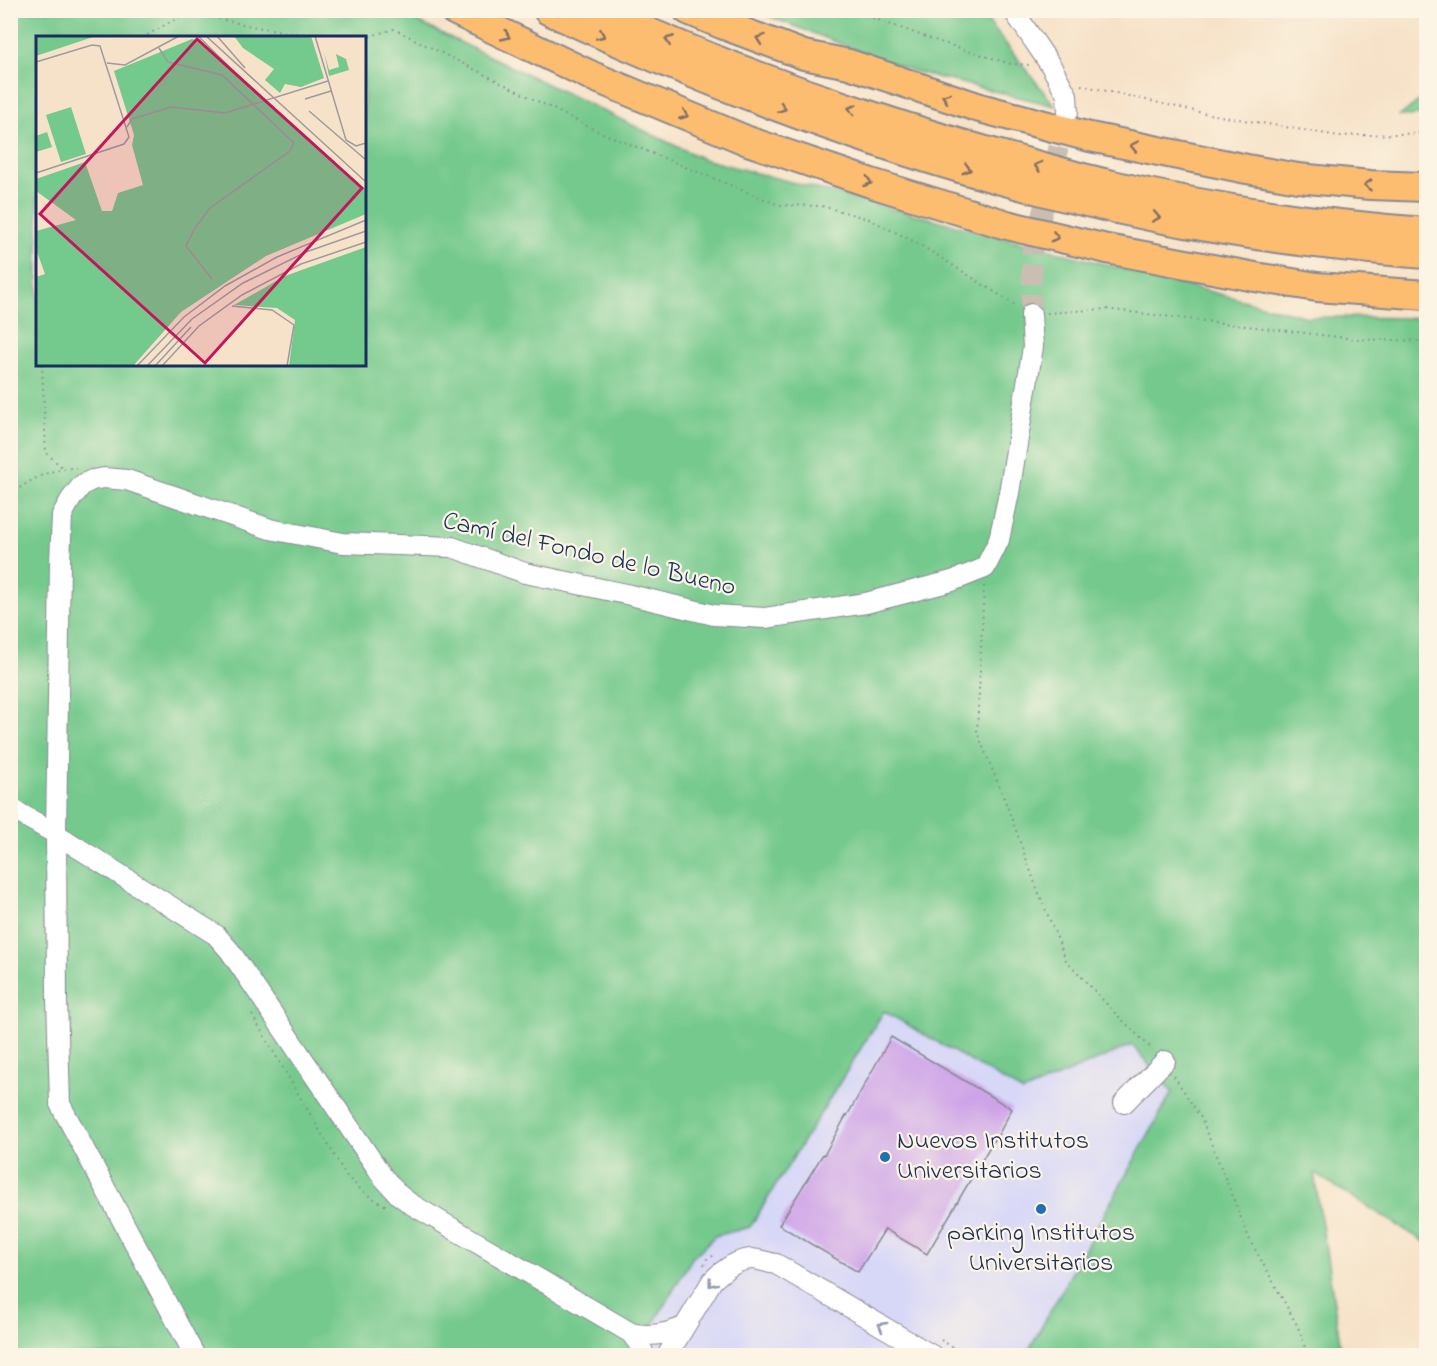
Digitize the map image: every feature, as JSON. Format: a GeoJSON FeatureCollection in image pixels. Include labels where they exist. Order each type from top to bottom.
{"type":"FeatureCollection","features":[{"type":"Feature","properties":{"kind":"highway"},"geometry":{"type":"LineString","coordinates":[[454,10],[592,76],[748,141],[871,183],[1007,225],[1107,249],[1243,275],[1317,287],[1426,295]]}},
{"type":"Feature","properties":{"kind":"highway"},"geometry":{"type":"LineString","coordinates":[[548,10],[682,70],[776,106],[913,153],[1015,184],[1127,211],[1207,227],[1301,241],[1426,254]]}},
{"type":"Feature","properties":{"kind":"highway"},"geometry":{"type":"LineString","coordinates":[[598,10],[752,75],[912,130],[1098,182],[1289,218],[1426,232]]}},
{"type":"Feature","properties":{"kind":"highway"},"geometry":{"type":"LineString","coordinates":[[688,10],[804,55],[849,64],[980,108],[1090,137],[1247,170],[1298,178],[1370,185],[1426,187]]}},
{"type":"Feature","properties":{"kind":"highway"},"geometry":{"type":"LineString","coordinates":[[1175,198],[1204,193],[1259,203],[1426,221]]}},
{"type":"Feature","properties":{"kind":"street"},"geometry":{"type":"LineString","coordinates":[[1013,10],[1055,72],[1067,95],[1068,112]]}},
{"type":"Feature","properties":{"kind":"street"},"geometry":{"type":"LineString","coordinates":[[985,568],[999,540],[1009,493],[1033,347],[1031,315]]}},
{"type":"Feature","properties":{"kind":"street"},"geometry":{"type":"LineString","coordinates":[[104,478],[82,485],[70,499],[62,515],[59,574],[56,834],[60,1104],[195,1356]]}},
{"type":"Feature","properties":{"kind":"street","name":"Camí del Fondo de lo Bueno"},"geometry":{"type":"LineString","coordinates":[[104,478],[127,480],[270,529],[344,543],[452,547],[525,573],[714,615],[765,618],[866,603],[952,581],[985,568]]}},
{"type":"Feature","properties":{"kind":"street"},"geometry":{"type":"LineString","coordinates":[[10,808],[56,834],[216,935],[230,951],[383,1177],[399,1195],[632,1333],[646,1336],[670,1333],[684,1327]]}},
{"type":"Feature","properties":{"kind":"street"},"geometry":{"type":"LineString","coordinates":[[1124,1102],[1165,1061]]}},
{"type":"Feature","properties":{"kind":"street"},"geometry":{"type":"LineString","coordinates":[[667,1356],[712,1281],[735,1264],[750,1259],[776,1264],[935,1347]]}},
{"type":"Feature","properties":{"kind":"street"},"geometry":{"type":"LineString","coordinates":[[632,1333],[645,1356]]}},
{"type":"Feature","properties":{"kind":"path"},"geometry":{"type":"LineString","coordinates":[[850,10],[1011,64],[1055,72],[1203,112],[1339,136],[1426,133]]}},
{"type":"Feature","properties":{"kind":"path"},"geometry":{"type":"LineString","coordinates":[[146,36],[188,12],[312,36]]}},
{"type":"Feature","properties":{"kind":"path"},"geometry":{"type":"LineString","coordinates":[[366,37],[394,29],[595,130],[779,205],[822,206],[869,219],[919,244],[1031,315],[1105,309],[1355,339],[1426,341]]}},
{"type":"Feature","properties":{"kind":"path"},"geometry":{"type":"LineString","coordinates":[[42,366],[46,453],[64,470]]}},
{"type":"Feature","properties":{"kind":"path"},"geometry":{"type":"LineString","coordinates":[[10,495],[31,480],[55,471],[74,468],[104,478]]}},
{"type":"Feature","properties":{"kind":"path"},"geometry":{"type":"LineString","coordinates":[[985,568],[977,732],[1066,960],[1114,1012],[1165,1061],[1201,1118],[1250,1240],[1298,1327],[1308,1356]]}},
{"type":"Feature","properties":{"kind":"path"},"geometry":{"type":"LineString","coordinates":[[703,1267],[707,1259],[716,1255]]}},
{"type":"Feature","properties":{"kind":"path"},"geometry":{"type":"LineString","coordinates":[[935,1347],[968,1356]]}},
{"type":"Feature","properties":{"kind":"shaded area"},"geometry":{"type":"Polygon","coordinates":[[[883,1011],[1023,1092],[1132,1045],[1173,1092],[1026,1355],[635,1356],[692,1258],[715,1236],[750,1226],[883,1011]]]}},
{"type":"Feature","properties":{"kind":"green space"},"geometry":{"type":"Polygon","coordinates":[[[10,11],[395,11],[703,159],[1307,317],[1426,318],[1426,1243],[1314,1173],[1342,1355],[1026,1355],[1172,1092],[1132,1045],[1023,1092],[884,1011],[750,1227],[715,1236],[692,1258],[635,1355],[11,1355],[10,11]]]}},
{"type":"Feature","properties":{"kind":"green space"},"geometry":{"type":"Polygon","coordinates":[[[755,11],[980,11],[1055,106],[912,71],[755,11]]]}},
{"type":"Feature","properties":{"kind":"green space"},"geometry":{"type":"Polygon","coordinates":[[[1426,95],[1426,115],[1400,116],[1426,95]]]}},
{"type":"Feature","properties":{"kind":"building","name":"Nuevos Institutos Universitarios"},"geometry":{"type":"Polygon","coordinates":[[[891,1037],[1012,1109],[927,1254],[885,1229],[858,1272],[779,1225],[824,1155],[891,1037]]]}},
{"type":"Feature","properties":{"kind":"tunnel"},"geometry":{"type":"LineString","coordinates":[[1031,314],[1032,253],[1066,118]]}},
{"type":"Feature","properties":{"kind":"place","name":"Nuevos Institutos Universitarios"},"geometry":{"type":"Point","coordinates":[885,1157]}},
{"type":"Feature","properties":{"kind":"place","name":"parking Institutos Universitarios"},"geometry":{"type":"Point","coordinates":[1041,1209]}}]}
